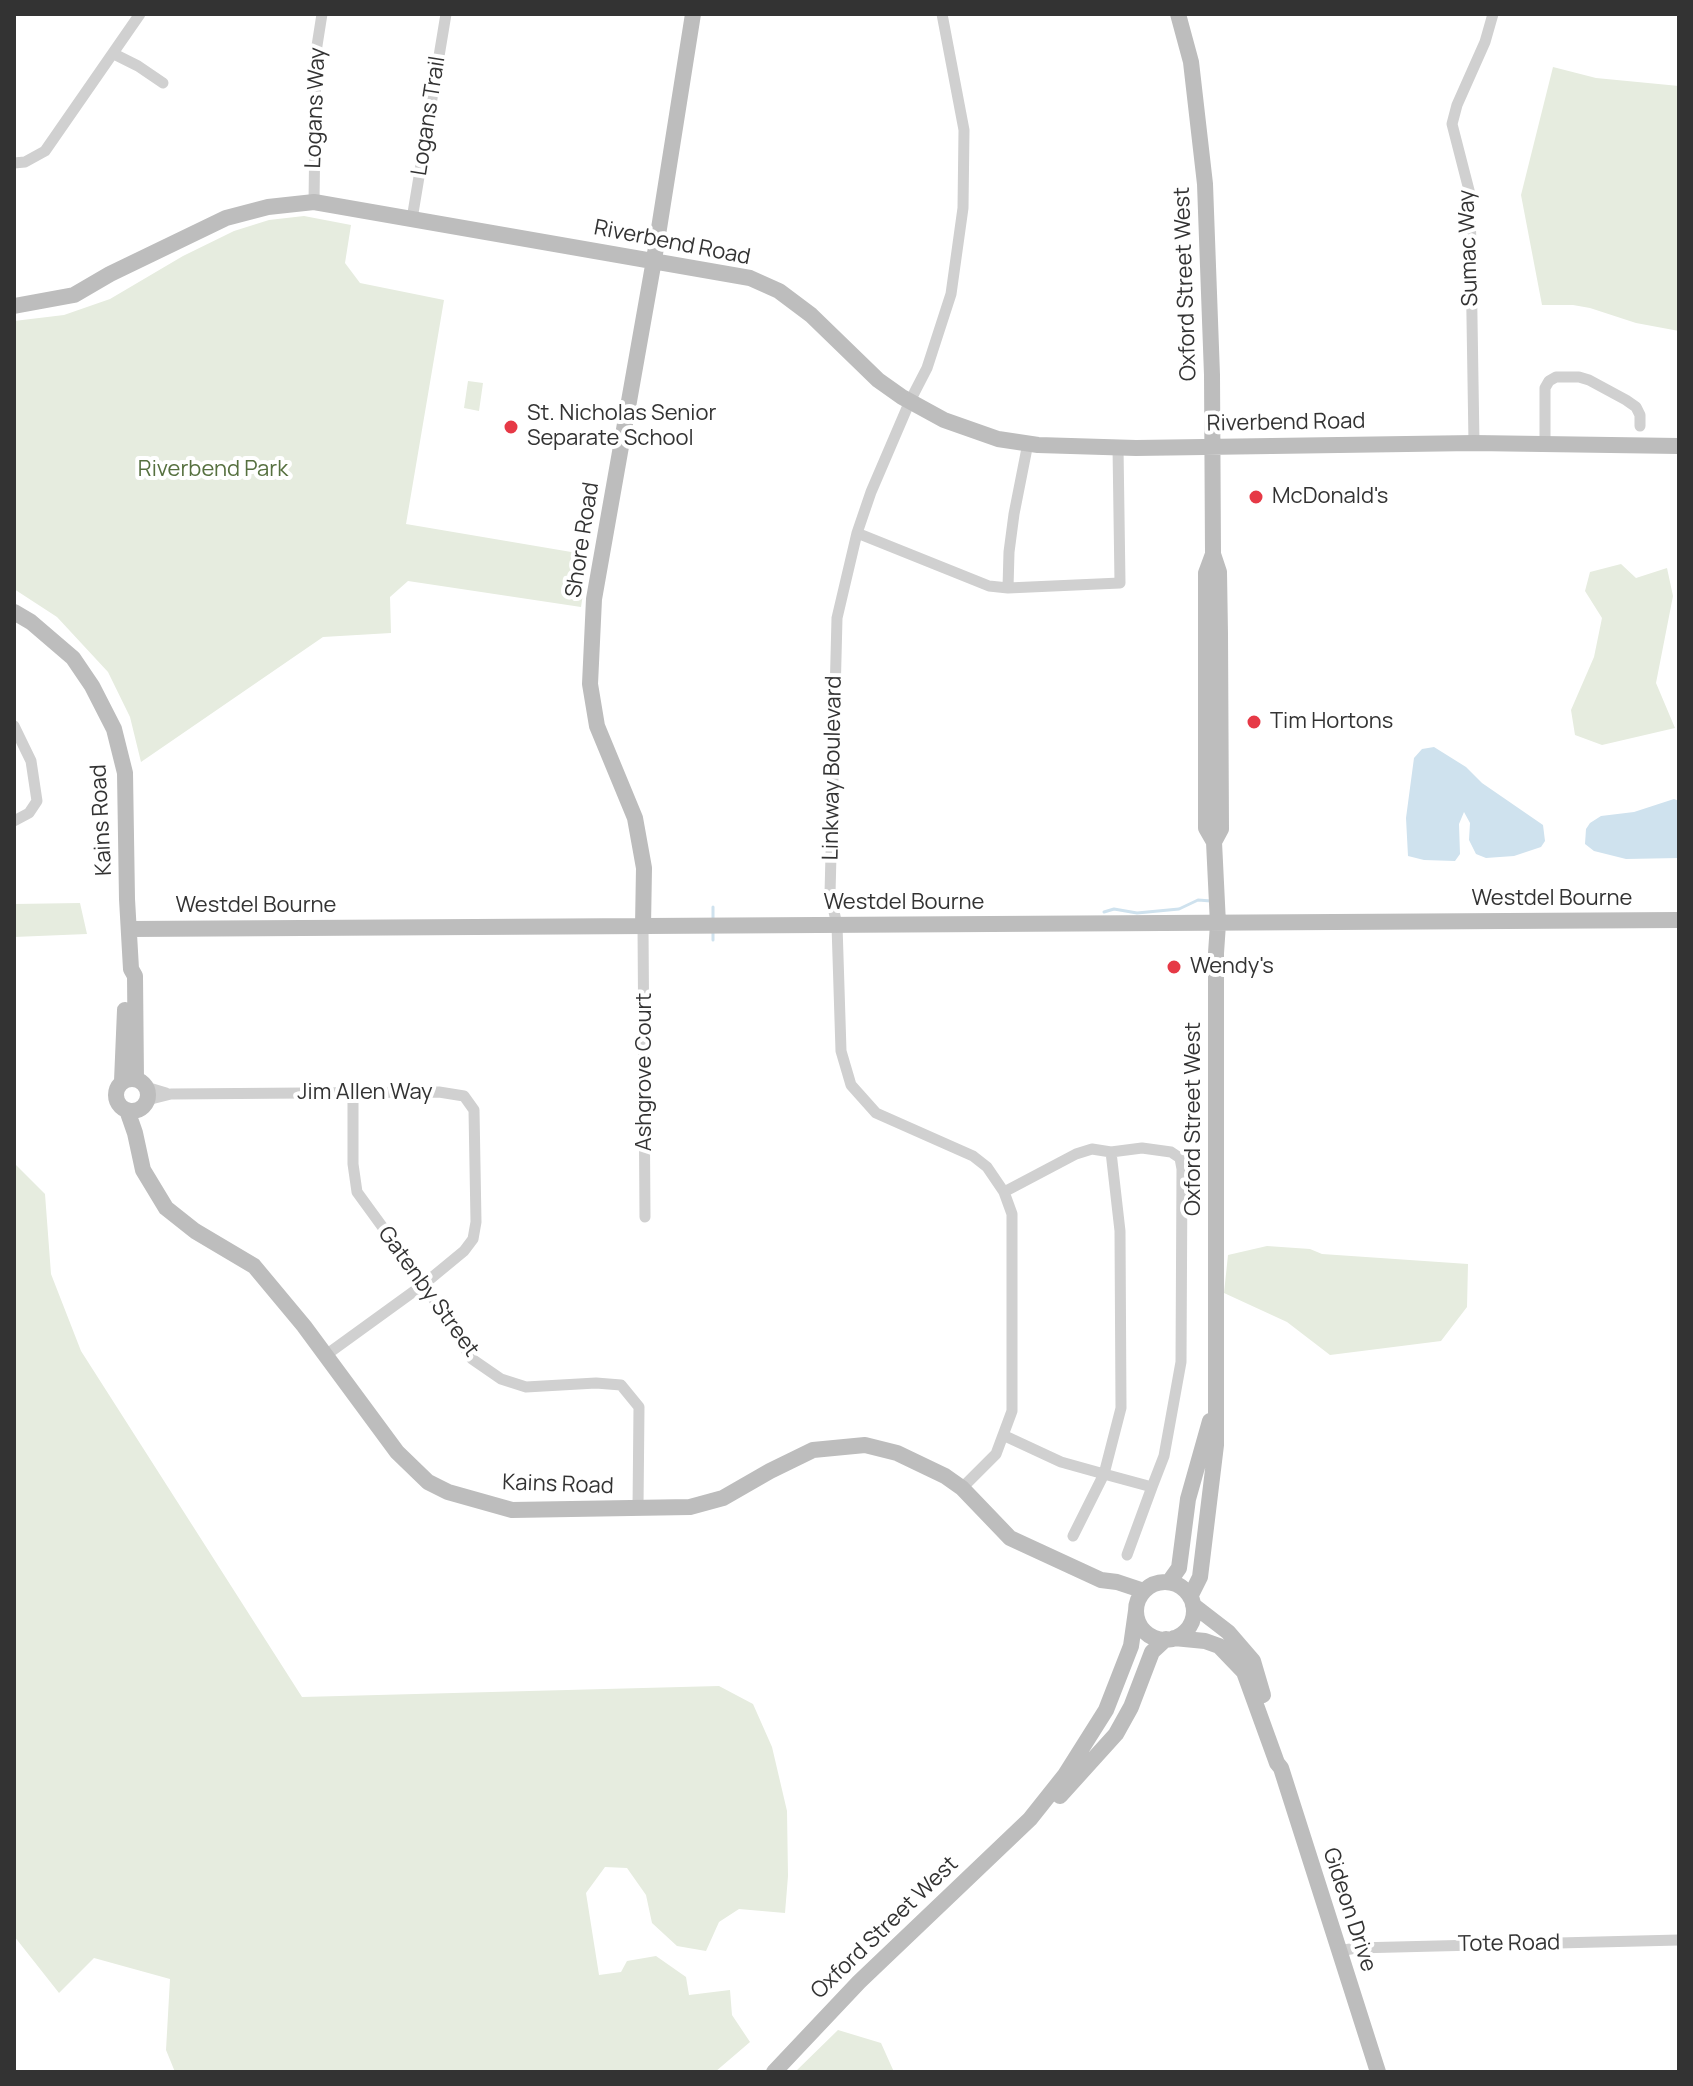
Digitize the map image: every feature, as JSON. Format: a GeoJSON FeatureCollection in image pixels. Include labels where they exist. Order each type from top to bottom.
{"type":"FeatureCollection","features":[{"type":"Feature","properties":{"kind":"street"},"geometry":{"type":"LineString","coordinates":[[14,163],[25,162],[45,151],[140,14]]}},
{"type":"Feature","properties":{"kind":"street","name":"Logans Way"},"geometry":{"type":"LineString","coordinates":[[314,202],[316,52],[322,14]]}},
{"type":"Feature","properties":{"kind":"street","name":"Logans Trail"},"geometry":{"type":"LineString","coordinates":[[412,219],[446,14]]}},
{"type":"Feature","properties":{"kind":"street","name":"Shore Road"},"geometry":{"type":"LineString","coordinates":[[643,926],[644,868],[635,818],[597,726],[590,684],[594,599],[654,260],[693,14]]}},
{"type":"Feature","properties":{"kind":"street","name":"Linkway Boulevard"},"geometry":{"type":"LineString","coordinates":[[942,14],[964,130],[963,208],[951,294],[927,368],[871,492],[857,533],[837,618],[830,894],[837,925],[841,1051],[851,1085],[876,1113],[973,1156],[987,1167],[1004,1192],[1012,1214],[1012,1411],[996,1454],[962,1488]]}},
{"type":"Feature","properties":{"kind":"street","name":"Oxford Street West"},"geometry":{"type":"LineString","coordinates":[[1181,14],[1191,62],[1205,184],[1213,446],[1213,554],[1206,573],[1206,828],[1214,842],[1218,924],[1216,1445],[1200,1577],[1192,1601]]}},
{"type":"Feature","properties":{"kind":"street","name":"Sumac Way"},"geometry":{"type":"LineString","coordinates":[[1474,443],[1470,194],[1452,124],[1493,14]]}},
{"type":"Feature","properties":{"kind":"street"},"geometry":{"type":"LineString","coordinates":[[114,54],[163,83]]}},
{"type":"Feature","properties":{"kind":"street","name":"Riverbend Road"},"geometry":{"type":"LineString","coordinates":[[14,306],[74,295],[110,274],[226,218],[268,207],[314,202],[740,276],[779,291],[811,315],[878,380],[910,401],[968,430],[998,439],[1118,447],[1474,443],[1679,446]]}},
{"type":"Feature","properties":{"kind":"street"},"geometry":{"type":"LineString","coordinates":[[1545,444],[1545,388],[1556,377],[1589,380],[1626,400],[1636,407],[1640,426]]}},
{"type":"Feature","properties":{"kind":"street"},"geometry":{"type":"LineString","coordinates":[[1008,588],[1012,527],[1028,443]]}},
{"type":"Feature","properties":{"kind":"street"},"geometry":{"type":"LineString","coordinates":[[857,533],[989,586],[1008,588],[1120,583],[1118,447]]}},
{"type":"Feature","properties":{"kind":"street","name":"Kains Road"},"geometry":{"type":"LineString","coordinates":[[14,612],[31,622],[73,658],[92,686],[114,729],[125,773],[131,969],[126,978],[136,1094],[135,1133],[143,1170],[166,1208],[195,1231],[254,1266],[326,1355],[397,1452],[428,1482],[448,1492],[512,1510],[690,1507],[723,1498],[813,1450],[865,1445],[897,1453],[933,1468],[962,1488],[1010,1538],[1101,1580],[1117,1582],[1139,1602]]}},
{"type":"Feature","properties":{"kind":"street"},"geometry":{"type":"LineString","coordinates":[[14,726],[31,761],[37,801],[29,813],[14,821]]}},
{"type":"Feature","properties":{"kind":"street","name":"Westdel Bourne"},"geometry":{"type":"LineString","coordinates":[[130,929],[1679,920]]}},
{"type":"Feature","properties":{"kind":"street","name":"Ashgrove Court"},"geometry":{"type":"LineString","coordinates":[[643,926],[645,1217]]}},
{"type":"Feature","properties":{"kind":"street","name":"Jim Allen Way"},"geometry":{"type":"LineString","coordinates":[[136,1094],[439,1092],[464,1096],[474,1110],[476,1222],[473,1239],[464,1251],[424,1284],[326,1355]]}},
{"type":"Feature","properties":{"kind":"street","name":"Gatenby Street"},"geometry":{"type":"LineString","coordinates":[[353,1094],[353,1164],[357,1192],[424,1284],[472,1359],[501,1379],[526,1387],[596,1383],[621,1385],[639,1407],[638,1508]]}},
{"type":"Feature","properties":{"kind":"street"},"geometry":{"type":"LineString","coordinates":[[1004,1192],[1076,1154],[1092,1149],[1111,1152],[1161,1149],[1180,1158],[1181,1362],[1164,1456],[1127,1555]]}},
{"type":"Feature","properties":{"kind":"street"},"geometry":{"type":"LineString","coordinates":[[1073,1536],[1104,1474],[1121,1408],[1120,1231],[1111,1152]]}},
{"type":"Feature","properties":{"kind":"street","name":"Oxford Street West"},"geometry":{"type":"LineString","coordinates":[[1169,1582],[1179,1568],[1188,1499],[1201,1460],[1215,1396]]}},
{"type":"Feature","properties":{"kind":"street"},"geometry":{"type":"LineString","coordinates":[[1005,1436],[1061,1462],[1152,1487]]}},
{"type":"Feature","properties":{"kind":"street"},"geometry":{"type":"LineString","coordinates":[[1169,1582],[1177,1585],[1192,1601],[1194,1613],[1188,1628],[1170,1639],[1157,1638],[1142,1628],[1139,1602],[1155,1584],[1169,1582]]}},
{"type":"Feature","properties":{"kind":"street","name":"Gideon Drive"},"geometry":{"type":"LineString","coordinates":[[1192,1601],[1228,1632],[1253,1661],[1271,1720],[1277,1763]]}},
{"type":"Feature","properties":{"kind":"street","name":"Oxford Street West"},"geometry":{"type":"LineString","coordinates":[[774,2072],[859,1982],[1030,1819],[1065,1775],[1106,1710],[1131,1646],[1139,1602]]}},
{"type":"Feature","properties":{"kind":"street","name":"Oxford Street West"},"geometry":{"type":"LineString","coordinates":[[1030,1819],[1051,1805],[1116,1734],[1131,1707],[1152,1652],[1170,1639]]}},
{"type":"Feature","properties":{"kind":"street","name":"Gideon Drive"},"geometry":{"type":"LineString","coordinates":[[1170,1639],[1205,1641],[1219,1646],[1244,1672],[1281,1768],[1378,2072]]}},
{"type":"Feature","properties":{"kind":"street","name":"Tote Road"},"geometry":{"type":"LineString","coordinates":[[1339,1951],[1356,1948],[1679,1940]]}},
{"type":"Feature","properties":{"kind":"green space"},"geometry":{"type":"Polygon","coordinates":[[[1553,67],[1596,78],[1679,86],[1679,331],[1636,323],[1590,308],[1542,305],[1521,195],[1553,67]]]}},
{"type":"Feature","properties":{"kind":"green space","name":"Riverbend Park"},"geometry":{"type":"Polygon","coordinates":[[[304,216],[351,225],[345,263],[360,283],[444,300],[406,524],[589,555],[581,607],[408,581],[390,597],[391,633],[323,637],[141,762],[130,717],[108,672],[57,617],[14,589],[14,321],[64,315],[110,299],[183,256],[234,231],[269,220],[304,216]]]}},
{"type":"Feature","properties":{"kind":"green space"},"geometry":{"type":"Polygon","coordinates":[[[468,381],[483,383],[479,411],[464,408],[468,381]]]}},
{"type":"Feature","properties":{"kind":"green space"},"geometry":{"type":"Polygon","coordinates":[[[1621,564],[1636,578],[1667,568],[1673,596],[1656,683],[1675,728],[1602,745],[1575,735],[1571,710],[1594,657],[1602,618],[1585,591],[1590,572],[1621,564]]]}},
{"type":"Feature","properties":{"kind":"green space"},"geometry":{"type":"Polygon","coordinates":[[[80,903],[87,934],[14,937],[14,904],[80,903]]]}},
{"type":"Feature","properties":{"kind":"green space"},"geometry":{"type":"Polygon","coordinates":[[[14,1163],[45,1194],[51,1274],[81,1351],[302,1697],[719,1686],[753,1704],[772,1747],[787,1811],[785,1913],[739,1909],[719,1922],[706,1951],[677,1946],[652,1923],[646,1895],[627,1868],[605,1867],[586,1893],[599,1975],[621,1972],[627,1961],[656,1956],[686,1977],[689,1995],[730,1990],[732,2015],[750,2042],[715,2072],[175,2072],[166,2050],[170,1979],[94,1958],[59,1993],[14,1936],[14,1163]]]}},
{"type":"Feature","properties":{"kind":"green space"},"geometry":{"type":"Polygon","coordinates":[[[1267,1246],[1310,1249],[1322,1254],[1468,1264],[1467,1307],[1441,1341],[1330,1355],[1287,1322],[1224,1293],[1228,1255],[1267,1246]]]}},
{"type":"Feature","properties":{"kind":"green space"},"geometry":{"type":"Polygon","coordinates":[[[838,2030],[881,2043],[894,2072],[795,2072],[838,2030]]]}},
{"type":"Feature","properties":{"kind":"water"},"geometry":{"type":"Polygon","coordinates":[[[1434,747],[1543,825],[1545,841],[1541,847],[1514,856],[1486,858],[1476,854],[1469,840],[1470,823],[1464,812],[1459,824],[1460,854],[1455,861],[1408,856],[1406,818],[1414,758],[1422,749],[1434,747]]]}},
{"type":"Feature","properties":{"kind":"water"},"geometry":{"type":"Polygon","coordinates":[[[1674,799],[1679,801],[1679,858],[1626,859],[1594,851],[1585,844],[1586,829],[1601,816],[1634,812],[1674,799]]]}},
{"type":"Feature","properties":{"kind":"waterway"},"geometry":{"type":"LineString","coordinates":[[1104,912],[1114,909],[1137,913],[1179,909],[1198,900],[1211,901]]}},
{"type":"Feature","properties":{"kind":"waterway"},"geometry":{"type":"LineString","coordinates":[[713,907],[713,919]]}},
{"type":"Feature","properties":{"kind":"waterway"},"geometry":{"type":"LineString","coordinates":[[713,931],[713,940]]}},
{"type":"Feature","properties":{"kind":"place","name":"St. Nicholas Senior Separate School"},"geometry":{"type":"Point","coordinates":[511,427]}},
{"type":"Feature","properties":{"kind":"place","name":"McDonald's"},"geometry":{"type":"Point","coordinates":[1256,497]}},
{"type":"Feature","properties":{"kind":"place","name":"Tim Hortons"},"geometry":{"type":"Point","coordinates":[1254,722]}},
{"type":"Feature","properties":{"kind":"place","name":"Wendy's"},"geometry":{"type":"Point","coordinates":[1174,967]}}]}
